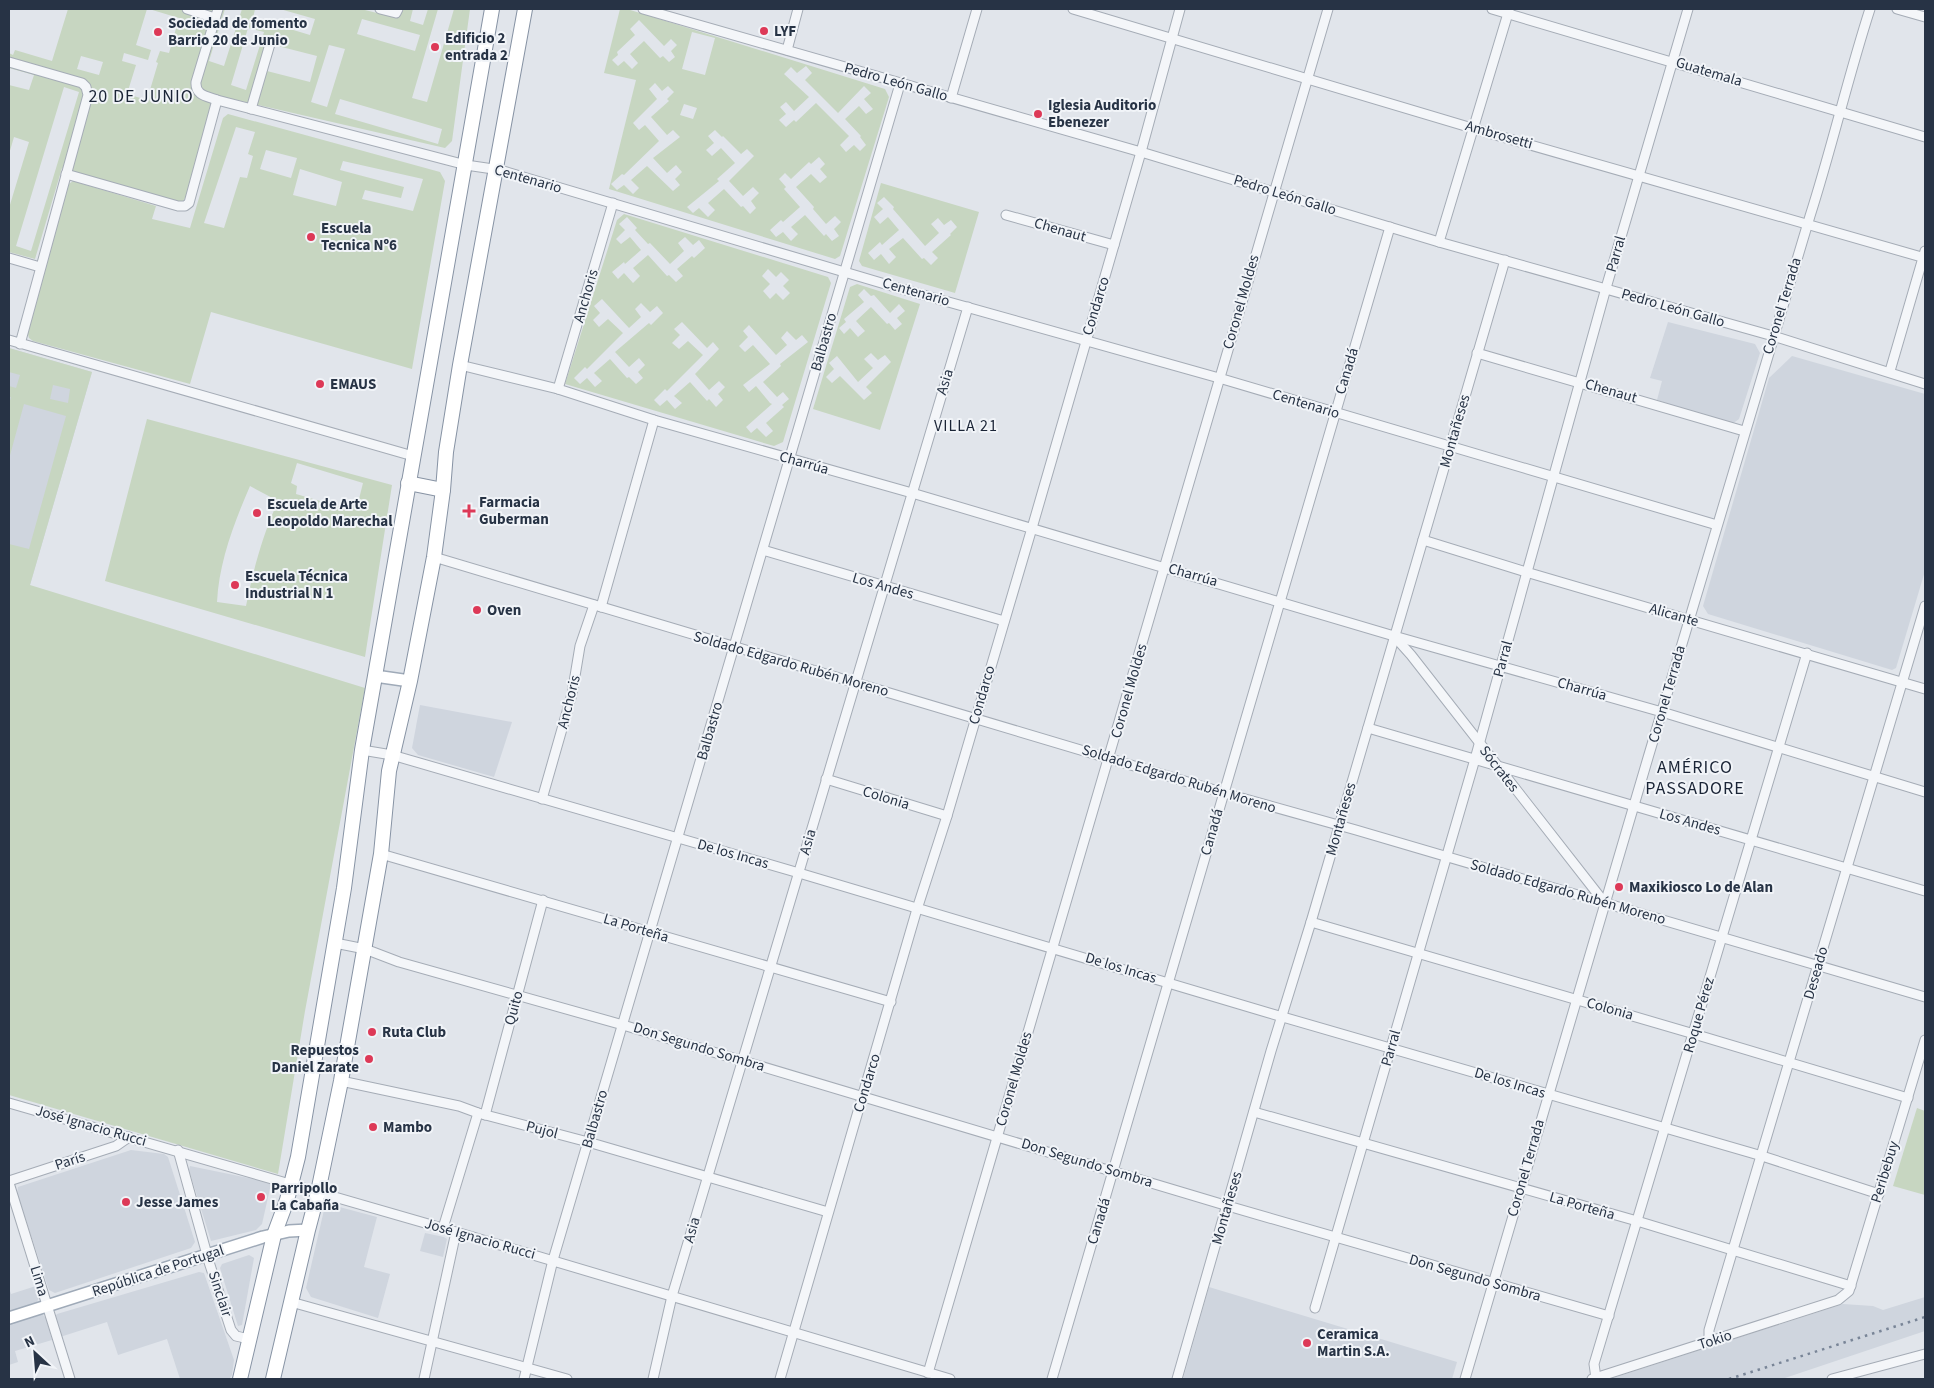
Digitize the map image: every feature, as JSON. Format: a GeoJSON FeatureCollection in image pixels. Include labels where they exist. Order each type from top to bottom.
{"type":"FeatureCollection","features":[{"type":"Feature","properties":{"kind":"highway"},"geometry":{"type":"LineString","coordinates":[[240,1379],[274,1235],[292,1185],[298,1157],[337,943],[362,750],[374,676],[466,165],[492,9]]}},
{"type":"Feature","properties":{"kind":"highway"},"geometry":{"type":"LineString","coordinates":[[273,1379],[318,1192],[341,1081],[381,854],[392,755],[410,681],[434,557],[446,452],[460,365],[525,9]]}},
{"type":"Feature","properties":{"kind":"highway"},"geometry":{"type":"LineString","coordinates":[[408,483],[443,490]]}},
{"type":"Feature","properties":{"kind":"main road"},"geometry":{"type":"LineString","coordinates":[[374,676],[410,681]]}},
{"type":"Feature","properties":{"kind":"main road","name":"República de Portugal"},"geometry":{"type":"LineString","coordinates":[[9,1318],[208,1254],[274,1235],[299,1229],[308,1230]]}},
{"type":"Feature","properties":{"kind":"street"},"geometry":{"type":"LineString","coordinates":[[187,9],[216,13]]}},
{"type":"Feature","properties":{"kind":"street"},"geometry":{"type":"LineString","coordinates":[[380,9],[396,14],[398,9]]}},
{"type":"Feature","properties":{"kind":"street","name":"Pedro León Gallo"},"geometry":{"type":"LineString","coordinates":[[643,9],[671,12],[900,84],[1141,152],[1439,242],[1773,336],[1925,384]]}},
{"type":"Feature","properties":{"kind":"street"},"geometry":{"type":"LineString","coordinates":[[787,50],[798,9]]}},
{"type":"Feature","properties":{"kind":"street"},"geometry":{"type":"LineString","coordinates":[[951,98],[977,9]]}},
{"type":"Feature","properties":{"kind":"street","name":"Ambrosetti"},"geometry":{"type":"LineString","coordinates":[[1073,9],[1472,128],[1808,225],[1925,255]]}},
{"type":"Feature","properties":{"kind":"street","name":"Condarco"},"geometry":{"type":"LineString","coordinates":[[780,1379],[1032,528],[1141,152],[1180,9]]}},
{"type":"Feature","properties":{"kind":"street","name":"Coronel Moldes"},"geometry":{"type":"LineString","coordinates":[[928,1372],[1052,948],[1110,758],[1219,378],[1328,9]]}},
{"type":"Feature","properties":{"kind":"street","name":"Guatemala"},"geometry":{"type":"LineString","coordinates":[[1492,9],[1509,11],[1925,137]]}},
{"type":"Feature","properties":{"kind":"street","name":"Parral"},"geometry":{"type":"LineString","coordinates":[[1314,1308],[1447,857],[1638,175],[1688,9]]}},
{"type":"Feature","properties":{"kind":"street","name":"Coronel Terrada"},"geometry":{"type":"LineString","coordinates":[[1465,1379],[1604,902],[1744,431],[1808,225],[1870,9]]}},
{"type":"Feature","properties":{"kind":"street"},"geometry":{"type":"LineString","coordinates":[[1897,9],[1925,17]]}},
{"type":"Feature","properties":{"kind":"street"},"geometry":{"type":"LineString","coordinates":[[1439,242],[1509,11]]}},
{"type":"Feature","properties":{"kind":"street","name":"Centenario"},"geometry":{"type":"LineString","coordinates":[[216,13],[196,87],[200,93],[217,100],[466,165],[495,169],[845,272],[1219,378],[1717,525]]}},
{"type":"Feature","properties":{"kind":"street"},"geometry":{"type":"LineString","coordinates":[[251,108],[270,44]]}},
{"type":"Feature","properties":{"kind":"street"},"geometry":{"type":"LineString","coordinates":[[9,62],[82,83],[86,87],[88,95],[20,344]]}},
{"type":"Feature","properties":{"kind":"street","name":"Balbastro"},"geometry":{"type":"LineString","coordinates":[[524,1379],[553,1260],[900,84]]}},
{"type":"Feature","properties":{"kind":"street"},"geometry":{"type":"LineString","coordinates":[[66,174],[178,206],[185,206],[189,203],[217,100]]}},
{"type":"Feature","properties":{"kind":"street","name":"Anchoris"},"geometry":{"type":"LineString","coordinates":[[558,389],[613,204]]}},
{"type":"Feature","properties":{"kind":"street","name":"Chenaut"},"geometry":{"type":"LineString","coordinates":[[1006,215],[1114,245]]}},
{"type":"Feature","properties":{"kind":"street","name":"Canadá"},"geometry":{"type":"LineString","coordinates":[[1052,1379],[1390,227]]}},
{"type":"Feature","properties":{"kind":"street"},"geometry":{"type":"LineString","coordinates":[[1890,372],[1925,255]]}},
{"type":"Feature","properties":{"kind":"street"},"geometry":{"type":"LineString","coordinates":[[9,258],[40,268]]}},
{"type":"Feature","properties":{"kind":"street","name":"Montañeses"},"geometry":{"type":"LineString","coordinates":[[1177,1379],[1505,260]]}},
{"type":"Feature","properties":{"kind":"street","name":"Asia"},"geometry":{"type":"LineString","coordinates":[[652,1379],[672,1296],[968,307]]}},
{"type":"Feature","properties":{"kind":"street"},"geometry":{"type":"LineString","coordinates":[[9,340],[413,456]]}},
{"type":"Feature","properties":{"kind":"street","name":"Chenaut"},"geometry":{"type":"LineString","coordinates":[[1477,353],[1744,431]]}},
{"type":"Feature","properties":{"kind":"street","name":"Charrúa"},"geometry":{"type":"LineString","coordinates":[[460,365],[558,389],[654,420],[912,493],[1394,636],[1662,712],[1925,792]]}},
{"type":"Feature","properties":{"kind":"street","name":"Anchoris"},"geometry":{"type":"LineString","coordinates":[[542,799],[572,694],[580,646],[597,606],[654,420]]}},
{"type":"Feature","properties":{"kind":"street","name":"Alicante"},"geometry":{"type":"LineString","coordinates":[[1423,540],[1526,572],[1925,688]]}},
{"type":"Feature","properties":{"kind":"street","name":"Los Andes"},"geometry":{"type":"LineString","coordinates":[[763,550],[1004,621]]}},
{"type":"Feature","properties":{"kind":"street","name":"Soldado Edgardo Rubén Moreno"},"geometry":{"type":"LineString","coordinates":[[434,557],[734,648],[1925,997]]}},
{"type":"Feature","properties":{"kind":"street","name":"Deseado"},"geometry":{"type":"LineString","coordinates":[[1709,1342],[1709,1330],[1925,606]]}},
{"type":"Feature","properties":{"kind":"street","name":"Sócrates"},"geometry":{"type":"LineString","coordinates":[[1394,636],[1411,655],[1604,902]]}},
{"type":"Feature","properties":{"kind":"street","name":"Roque Pérez"},"geometry":{"type":"LineString","coordinates":[[1593,1379],[1594,1364],[1666,1129],[1750,840],[1807,653]]}},
{"type":"Feature","properties":{"kind":"street","name":"Los Andes"},"geometry":{"type":"LineString","coordinates":[[1368,728],[1925,891]]}},
{"type":"Feature","properties":{"kind":"street","name":"De los Incas"},"geometry":{"type":"LineString","coordinates":[[362,750],[392,755],[799,873],[1282,1017],[1762,1156],[1879,1194]]}},
{"type":"Feature","properties":{"kind":"street","name":"Colonia"},"geometry":{"type":"LineString","coordinates":[[826,779],[947,816]]}},
{"type":"Feature","properties":{"kind":"street","name":"La Porteña"},"geometry":{"type":"LineString","coordinates":[[381,854],[891,1002]]}},
{"type":"Feature","properties":{"kind":"street","name":"Quito"},"geometry":{"type":"LineString","coordinates":[[443,1228],[482,1114],[518,996],[543,900]]}},
{"type":"Feature","properties":{"kind":"street","name":"Colonia"},"geometry":{"type":"LineString","coordinates":[[1311,922],[1908,1098]]}},
{"type":"Feature","properties":{"kind":"street","name":"Don Segundo Sombra"},"geometry":{"type":"LineString","coordinates":[[337,943],[365,949],[399,962],[623,1025],[1228,1206],[1609,1316]]}},
{"type":"Feature","properties":{"kind":"street","name":"Peribebuy"},"geometry":{"type":"LineString","coordinates":[[1838,1300],[1849,1291],[1851,1286],[1925,1040]]}},
{"type":"Feature","properties":{"kind":"street","name":"Pujol"},"geometry":{"type":"LineString","coordinates":[[341,1081],[460,1106],[482,1114],[588,1142],[828,1212]]}},
{"type":"Feature","properties":{"kind":"street","name":"José Ignacio Rucci"},"geometry":{"type":"LineString","coordinates":[[9,1103],[178,1150],[950,1379]]}},
{"type":"Feature","properties":{"kind":"street","name":"La Porteña"},"geometry":{"type":"LineString","coordinates":[[1254,1112],[1637,1221],[1851,1286]]}},
{"type":"Feature","properties":{"kind":"street","name":"París"},"geometry":{"type":"LineString","coordinates":[[9,1182],[116,1146],[129,1137]]}},
{"type":"Feature","properties":{"kind":"street","name":"Sinclair"},"geometry":{"type":"LineString","coordinates":[[178,1150],[231,1330],[236,1336],[249,1339]]}},
{"type":"Feature","properties":{"kind":"street","name":"Lima"},"geometry":{"type":"LineString","coordinates":[[9,1182],[70,1379]]}},
{"type":"Feature","properties":{"kind":"street"},"geometry":{"type":"LineString","coordinates":[[424,1379],[456,1232]]}},
{"type":"Feature","properties":{"kind":"street","name":"Tokio"},"geometry":{"type":"LineString","coordinates":[[1593,1379],[1838,1300]]}},
{"type":"Feature","properties":{"kind":"street"},"geometry":{"type":"LineString","coordinates":[[291,1302],[567,1379]]}},
{"type":"Feature","properties":{"kind":"street"},"geometry":{"type":"LineString","coordinates":[[1832,1379],[1925,1354]]}},
{"type":"Feature","properties":{"kind":"shaded area"},"geometry":{"type":"Polygon","coordinates":[[[1668,322],[1755,344],[1760,353],[1739,419],[1732,424],[1657,400],[1662,381],[1650,378],[1668,322]]]}},
{"type":"Feature","properties":{"kind":"shaded area"},"geometry":{"type":"Polygon","coordinates":[[[9,348],[92,372],[30,585],[9,579],[9,348]]]}},
{"type":"Feature","properties":{"kind":"shaded area"},"geometry":{"type":"Polygon","coordinates":[[[1792,356],[1925,394],[1925,571],[1896,668],[1892,670],[1708,614],[1703,606],[1769,378],[1792,356]]]}},
{"type":"Feature","properties":{"kind":"shaded area"},"geometry":{"type":"Polygon","coordinates":[[[420,705],[512,722],[494,777],[418,755],[412,748],[420,705]]]}},
{"type":"Feature","properties":{"kind":"shaded area"},"geometry":{"type":"Polygon","coordinates":[[[131,1150],[164,1154],[168,1157],[195,1242],[191,1248],[55,1293],[49,1290],[17,1193],[18,1187],[131,1150]]]}},
{"type":"Feature","properties":{"kind":"shaded area"},"geometry":{"type":"Polygon","coordinates":[[[190,1166],[271,1184],[262,1224],[256,1230],[211,1241],[189,1170],[190,1166]]]}},
{"type":"Feature","properties":{"kind":"shaded area"},"geometry":{"type":"Polygon","coordinates":[[[332,1205],[377,1217],[364,1267],[390,1274],[378,1318],[311,1297],[306,1288],[324,1210],[332,1205]]]}},
{"type":"Feature","properties":{"kind":"shaded area"},"geometry":{"type":"Polygon","coordinates":[[[425,1233],[447,1239],[443,1257],[420,1251],[425,1233]]]}},
{"type":"Feature","properties":{"kind":"shaded area"},"geometry":{"type":"Polygon","coordinates":[[[249,1255],[254,1258],[242,1325],[238,1326],[220,1268],[222,1264],[249,1255]]]}},
{"type":"Feature","properties":{"kind":"shaded area"},"geometry":{"type":"Polygon","coordinates":[[[199,1272],[204,1273],[234,1360],[230,1378],[180,1379],[167,1339],[118,1355],[107,1322],[60,1337],[54,1318],[57,1314],[199,1272]]]}},
{"type":"Feature","properties":{"kind":"shaded area"},"geometry":{"type":"Polygon","coordinates":[[[36,1286],[39,1297],[37,1302],[9,1312],[9,1288],[11,1294],[36,1286]]]}},
{"type":"Feature","properties":{"kind":"shaded area","name":"Ceramica Martin S.A."},"geometry":{"type":"Polygon","coordinates":[[[1209,1287],[1457,1362],[1452,1379],[1183,1379],[1209,1287]]]}},
{"type":"Feature","properties":{"kind":"shaded area"},"geometry":{"type":"Polygon","coordinates":[[[1925,1297],[1925,1331],[1782,1379],[1610,1379],[1843,1304],[1873,1306],[1883,1310],[1925,1297]]]}},
{"type":"Feature","properties":{"kind":"shaded area"},"geometry":{"type":"Polygon","coordinates":[[[38,1314],[46,1318],[52,1340],[15,1351],[18,1362],[9,1365],[9,1323],[38,1314]]]}},
{"type":"Feature","properties":{"kind":"green space"},"geometry":{"type":"Polygon","coordinates":[[[68,9],[147,9],[136,45],[151,50],[148,60],[124,53],[122,61],[136,65],[127,94],[147,100],[160,51],[169,53],[179,18],[149,9],[225,9],[209,61],[224,66],[242,9],[255,9],[253,18],[310,35],[315,19],[280,9],[361,9],[393,17],[401,9],[413,9],[410,21],[423,25],[428,9],[438,9],[412,98],[427,102],[454,9],[470,9],[452,141],[445,148],[215,95],[187,195],[183,201],[177,202],[62,168],[35,259],[9,252],[9,208],[29,142],[14,137],[9,154],[9,85],[29,90],[34,75],[9,68],[9,53],[13,55],[15,50],[52,61],[68,9]],[[362,19],[357,34],[415,51],[420,35],[362,19]],[[248,28],[231,85],[246,90],[264,32],[248,28]],[[270,44],[263,70],[310,82],[317,56],[270,44]],[[329,45],[311,102],[327,107],[345,49],[329,45]],[[81,56],[77,69],[99,75],[103,62],[81,56]],[[64,87],[16,246],[31,251],[79,92],[64,87]],[[340,99],[335,114],[438,144],[442,129],[340,99]]]}},
{"type":"Feature","properties":{"kind":"green space"},"geometry":{"type":"Polygon","coordinates":[[[620,9],[627,9],[885,89],[889,97],[840,256],[835,259],[609,189],[636,80],[604,73],[620,9]],[[639,20],[630,29],[635,35],[617,52],[618,55],[612,60],[618,66],[624,61],[632,69],[638,63],[630,54],[644,41],[660,58],[663,56],[669,62],[675,57],[671,51],[677,45],[671,39],[664,46],[639,20]],[[692,32],[682,69],[705,75],[715,38],[692,32]],[[806,66],[797,73],[791,67],[784,74],[809,97],[794,111],[786,102],[780,107],[786,114],[779,120],[786,127],[794,120],[796,122],[816,103],[849,136],[840,145],[846,152],[854,145],[860,151],[866,145],[861,136],[845,119],[859,106],[866,114],[873,109],[864,99],[871,93],[864,86],[838,113],[805,80],[812,73],[806,66]],[[655,83],[649,89],[657,99],[633,123],[639,130],[645,125],[659,141],[624,175],[622,174],[611,184],[617,190],[624,185],[633,194],[639,188],[631,180],[647,166],[673,191],[680,185],[675,179],[682,172],[676,165],[667,173],[653,158],[680,137],[673,130],[667,135],[651,117],[669,101],[667,99],[674,92],[668,86],[662,91],[655,83]],[[684,104],[680,115],[693,119],[697,108],[684,104]],[[715,130],[708,136],[714,143],[706,150],[712,156],[721,148],[735,163],[717,179],[719,181],[687,207],[693,213],[699,208],[708,217],[715,210],[708,203],[724,189],[750,214],[756,208],[751,201],[759,193],[753,187],[743,196],[729,181],[754,156],[747,149],[741,154],[715,130]],[[819,157],[811,164],[809,162],[791,179],[785,173],[779,179],[786,187],[784,189],[800,207],[783,222],[781,220],[770,230],[776,237],[783,232],[791,241],[798,234],[791,227],[805,215],[824,236],[826,234],[832,241],[839,236],[834,229],[841,222],[835,216],[826,224],[796,187],[811,174],[820,183],[827,177],[820,169],[825,164],[819,157]]]}},
{"type":"Feature","properties":{"kind":"green space"},"geometry":{"type":"Polygon","coordinates":[[[228,114],[440,172],[445,181],[412,369],[211,312],[190,384],[33,341],[29,338],[27,331],[67,185],[73,181],[156,206],[152,219],[190,228],[223,118],[228,114]],[[236,127],[204,223],[224,228],[240,177],[247,178],[253,156],[248,154],[255,132],[236,127]],[[266,150],[260,169],[291,178],[297,158],[266,150]],[[343,161],[340,170],[404,187],[401,198],[365,190],[362,199],[413,211],[423,179],[343,161]],[[300,169],[293,195],[336,206],[342,182],[300,169]]]}},
{"type":"Feature","properties":{"kind":"green space"},"geometry":{"type":"Polygon","coordinates":[[[881,183],[979,212],[955,293],[862,266],[859,261],[881,183]],[[884,197],[877,203],[883,209],[874,217],[880,224],[888,217],[899,230],[882,245],[880,242],[868,253],[874,260],[881,254],[889,264],[896,257],[889,249],[903,238],[922,259],[924,258],[931,265],[938,258],[932,252],[957,227],[951,220],[944,225],[938,218],[931,224],[939,233],[925,246],[893,209],[894,207],[884,197]]]}},
{"type":"Feature","properties":{"kind":"green space"},"geometry":{"type":"Polygon","coordinates":[[[624,214],[828,277],[831,283],[783,442],[774,446],[565,384],[617,220],[624,214]],[[627,217],[619,224],[625,230],[616,239],[621,244],[630,237],[641,250],[612,272],[618,279],[624,273],[633,283],[640,276],[633,268],[648,255],[667,276],[669,275],[676,282],[683,276],[677,269],[705,248],[699,240],[693,245],[685,237],[678,243],[684,251],[670,264],[635,230],[637,228],[627,217]],[[768,269],[762,276],[770,284],[763,291],[770,299],[776,293],[783,300],[790,293],[783,286],[789,280],[781,272],[776,277],[768,269]],[[602,299],[594,306],[600,313],[593,320],[599,327],[608,319],[623,333],[587,369],[585,367],[574,378],[580,384],[587,378],[595,387],[602,381],[594,373],[610,359],[627,378],[629,377],[636,384],[643,378],[638,372],[645,365],[639,358],[629,367],[615,352],[649,323],[651,325],[663,313],[657,306],[650,312],[641,303],[635,309],[641,317],[629,328],[602,299]],[[682,322],[674,329],[680,335],[672,343],[679,349],[688,341],[703,355],[667,391],[665,389],[654,400],[660,406],[667,400],[675,409],[682,403],[674,396],[690,382],[707,401],[709,399],[716,407],[723,400],[718,394],[725,387],[719,381],[709,390],[695,374],[719,349],[713,342],[707,348],[682,322]],[[749,325],[743,331],[748,337],[739,346],[745,352],[753,345],[770,364],[743,385],[749,392],[756,386],[772,404],[746,427],[751,433],[757,428],[766,437],[773,431],[766,423],[784,407],[782,405],[789,399],[783,392],[777,397],[763,382],[781,366],[780,364],[808,342],[802,335],[796,340],[787,331],[781,338],[787,345],[776,355],[749,325]]]}},
{"type":"Feature","properties":{"kind":"green space"},"geometry":{"type":"Polygon","coordinates":[[[857,284],[920,304],[880,430],[813,409],[850,287],[857,284]],[[864,289],[858,295],[864,302],[844,319],[846,322],[839,328],[844,334],[850,328],[858,337],[865,331],[856,321],[871,307],[895,330],[902,324],[897,318],[905,311],[899,304],[890,313],[874,295],[871,296],[864,289]],[[871,353],[864,359],[873,368],[858,382],[837,356],[829,363],[834,369],[826,377],[832,383],[840,376],[864,400],[872,393],[866,387],[891,362],[885,355],[878,360],[871,353]]]}},
{"type":"Feature","properties":{"kind":"green space"},"geometry":{"type":"Polygon","coordinates":[[[9,348],[92,372],[30,585],[365,688],[305,1011],[278,1174],[9,1095],[9,544],[29,549],[66,416],[24,404],[9,459],[9,404],[11,397],[9,397],[9,386],[16,388],[20,375],[9,372],[9,348]],[[53,385],[50,399],[68,403],[70,389],[53,385]]]}},
{"type":"Feature","properties":{"kind":"green space"},"geometry":{"type":"Polygon","coordinates":[[[147,419],[392,485],[365,657],[105,581],[147,419]],[[297,463],[291,483],[297,486],[296,494],[348,509],[351,501],[358,503],[363,483],[297,463]],[[250,486],[238,514],[224,557],[217,602],[246,606],[259,552],[278,501],[250,486]]]}},
{"type":"Feature","properties":{"kind":"green space"},"geometry":{"type":"Polygon","coordinates":[[[1917,1108],[1925,1111],[1925,1195],[1893,1186],[1917,1108]]]}},
{"type":"Feature","properties":{"kind":"railway"},"geometry":{"type":"LineString","coordinates":[[1729,1379],[1925,1317]]}},
{"type":"Feature","properties":{"kind":"place","name":"LYF"},"geometry":{"type":"Point","coordinates":[764,31]}},
{"type":"Feature","properties":{"kind":"place","name":"Sociedad de fomento Barrio 20 de Junio"},"geometry":{"type":"Point","coordinates":[158,32]}},
{"type":"Feature","properties":{"kind":"place","name":"Edificio 2 entrada 2"},"geometry":{"type":"Point","coordinates":[435,47]}},
{"type":"Feature","properties":{"kind":"place","name":"Iglesia Auditorio Ebenezer"},"geometry":{"type":"Point","coordinates":[1038,114]}},
{"type":"Feature","properties":{"kind":"place","name":"Escuela Tecnica Nº6"},"geometry":{"type":"Point","coordinates":[311,237]}},
{"type":"Feature","properties":{"kind":"place","name":"EMAUS"},"geometry":{"type":"Point","coordinates":[320,384]}},
{"type":"Feature","properties":{"kind":"place","name":"Farmacia Guberman"},"geometry":{"type":"Point","coordinates":[469,511]}},
{"type":"Feature","properties":{"kind":"place","name":"Escuela de Arte Leopoldo Marechal"},"geometry":{"type":"Point","coordinates":[257,513]}},
{"type":"Feature","properties":{"kind":"place","name":"Escuela Técnica Industrial N 1"},"geometry":{"type":"Point","coordinates":[235,585]}},
{"type":"Feature","properties":{"kind":"place","name":"Oven"},"geometry":{"type":"Point","coordinates":[477,610]}},
{"type":"Feature","properties":{"kind":"place","name":"Maxikiosco Lo de Alan"},"geometry":{"type":"Point","coordinates":[1619,887]}},
{"type":"Feature","properties":{"kind":"place","name":"Ruta Club"},"geometry":{"type":"Point","coordinates":[372,1032]}},
{"type":"Feature","properties":{"kind":"place","name":"Repuestos Daniel Zarate"},"geometry":{"type":"Point","coordinates":[369,1059]}},
{"type":"Feature","properties":{"kind":"place","name":"Mambo"},"geometry":{"type":"Point","coordinates":[373,1127]}},
{"type":"Feature","properties":{"kind":"place","name":"Parripollo La Cabaña"},"geometry":{"type":"Point","coordinates":[261,1197]}},
{"type":"Feature","properties":{"kind":"place","name":"Jesse James"},"geometry":{"type":"Point","coordinates":[126,1202]}},
{"type":"Feature","properties":{"kind":"place","name":"Ceramica Martin S.A."},"geometry":{"type":"Point","coordinates":[1307,1343]}},
{"type":"Feature","properties":{"kind":"district","name":"20 DE JUNIO"},"geometry":{"type":"Point","coordinates":[141,96]}},
{"type":"Feature","properties":{"kind":"district","name":"VILLA 21"},"geometry":{"type":"Point","coordinates":[966,426]}},
{"type":"Feature","properties":{"kind":"district","name":"AMÉRICO PASSADORE"},"geometry":{"type":"Point","coordinates":[1695,778]}}]}
